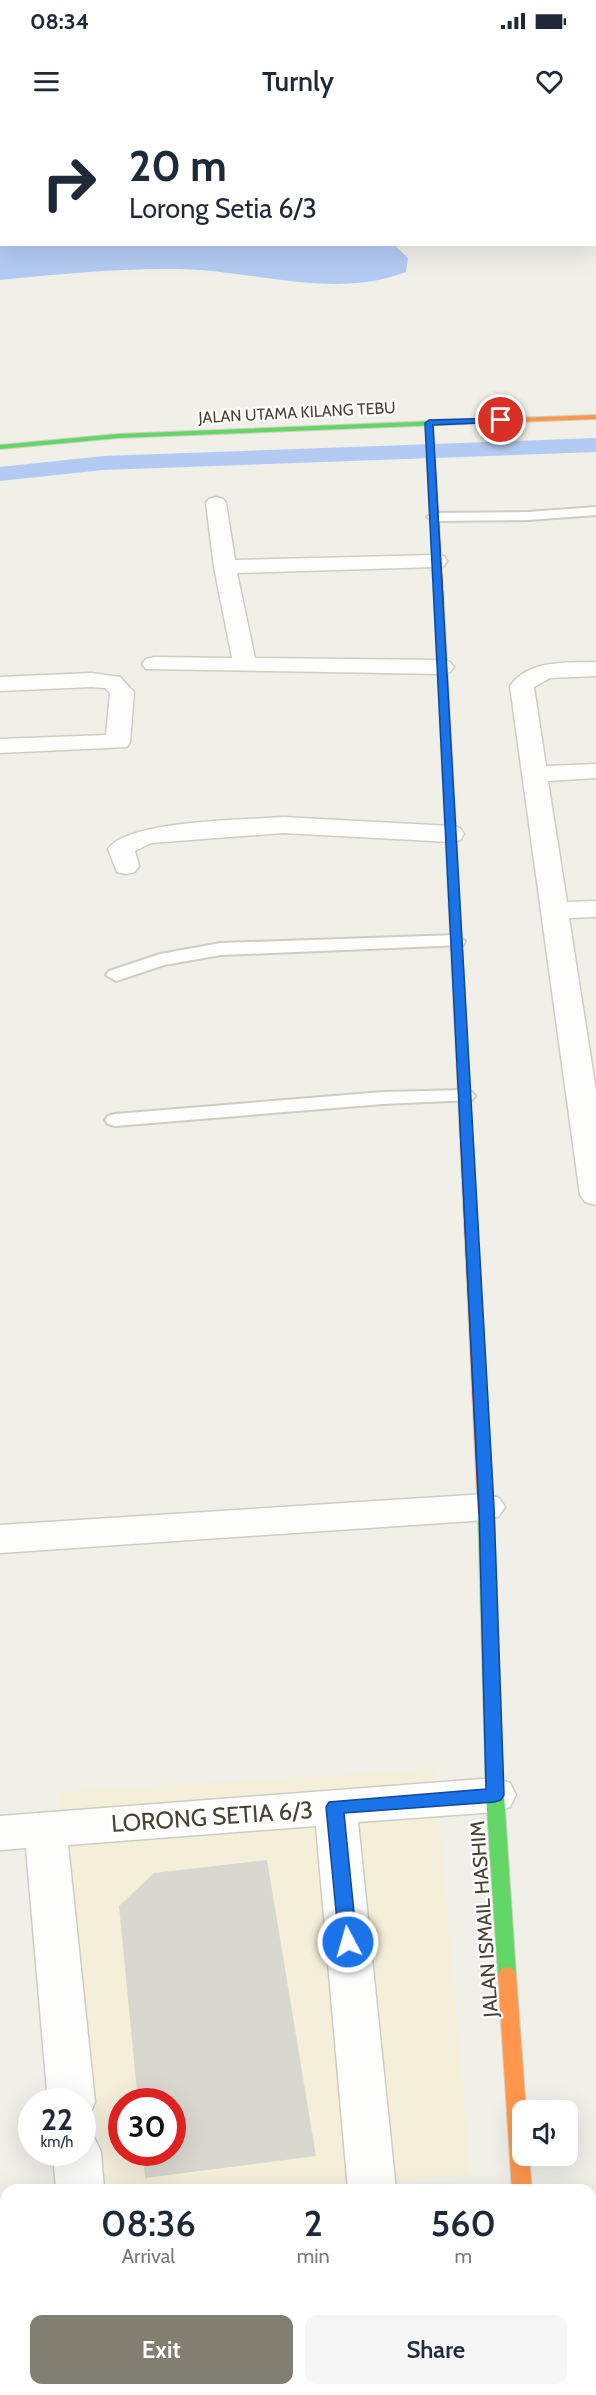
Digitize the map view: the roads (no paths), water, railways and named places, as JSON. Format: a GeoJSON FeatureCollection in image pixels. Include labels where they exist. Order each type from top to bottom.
{"type":"FeatureCollection","features":[{"type":"Feature","properties":{"kind":"street","name":"JALAN UTAMA KILANG TEBU"},"geometry":{"type":"LineString","coordinates":[[0,447],[118,436],[596,417]]}},
{"type":"Feature","properties":{"kind":"street","name":"JALAN ISMAIL HASHIM"},"geometry":{"type":"LineString","coordinates":[[429,423],[486,1507],[495,1795],[522,2184]]}},
{"type":"Feature","properties":{"kind":"street"},"geometry":{"type":"LineString","coordinates":[[216,503],[225,567],[245,665]]}},
{"type":"Feature","properties":{"kind":"street"},"geometry":{"type":"LineString","coordinates":[[225,567],[436,561]]}},
{"type":"Feature","properties":{"kind":"street"},"geometry":{"type":"LineString","coordinates":[[154,664],[442,667]]}},
{"type":"Feature","properties":{"kind":"street"},"geometry":{"type":"LineString","coordinates":[[595,1186],[587,1072],[555,911],[522,686],[529,677],[543,672],[596,669]]}},
{"type":"Feature","properties":{"kind":"street"},"geometry":{"type":"LineString","coordinates":[[0,684],[91,680],[112,682],[123,692],[118,742],[0,746]]}},
{"type":"Feature","properties":{"kind":"street"},"geometry":{"type":"LineString","coordinates":[[535,774],[596,771]]}},
{"type":"Feature","properties":{"kind":"street"},"geometry":{"type":"LineString","coordinates":[[126,866],[121,849],[131,842],[167,833],[283,825],[451,834]]}},
{"type":"Feature","properties":{"kind":"street"},"geometry":{"type":"LineString","coordinates":[[555,911],[596,909]]}},
{"type":"Feature","properties":{"kind":"street"},"geometry":{"type":"LineString","coordinates":[[0,1539],[486,1507]]}},
{"type":"Feature","properties":{"kind":"street","name":"LORONG SETIA 6/3"},"geometry":{"type":"LineString","coordinates":[[0,1833],[495,1795]]}},
{"type":"Feature","properties":{"kind":"street"},"geometry":{"type":"LineString","coordinates":[[335,1807],[371,2184]]}},
{"type":"Feature","properties":{"kind":"street"},"geometry":{"type":"LineString","coordinates":[[45,1829],[71,2088]]}},
{"type":"Feature","properties":{"kind":"street"},"geometry":{"type":"LineString","coordinates":[[78,2166],[80,2184]]}},
{"type":"Feature","properties":{"kind":"lane"},"geometry":{"type":"LineString","coordinates":[[434,517],[528,516],[596,510]]}},
{"type":"Feature","properties":{"kind":"lane"},"geometry":{"type":"LineString","coordinates":[[116,975],[160,960],[222,949],[456,941]]}},
{"type":"Feature","properties":{"kind":"lane"},"geometry":{"type":"LineString","coordinates":[[115,1120],[383,1098],[465,1096]]}},
{"type":"Feature","properties":{"kind":"water"},"geometry":{"type":"Polygon","coordinates":[[[0,246],[395,246],[408,258],[406,272],[378,280],[350,283],[322,284],[177,269],[111,270],[0,280],[0,246]]]}},
{"type":"Feature","properties":{"kind":"waterway"},"geometry":{"type":"LineString","coordinates":[[0,474],[103,463],[596,445]]}}]}
